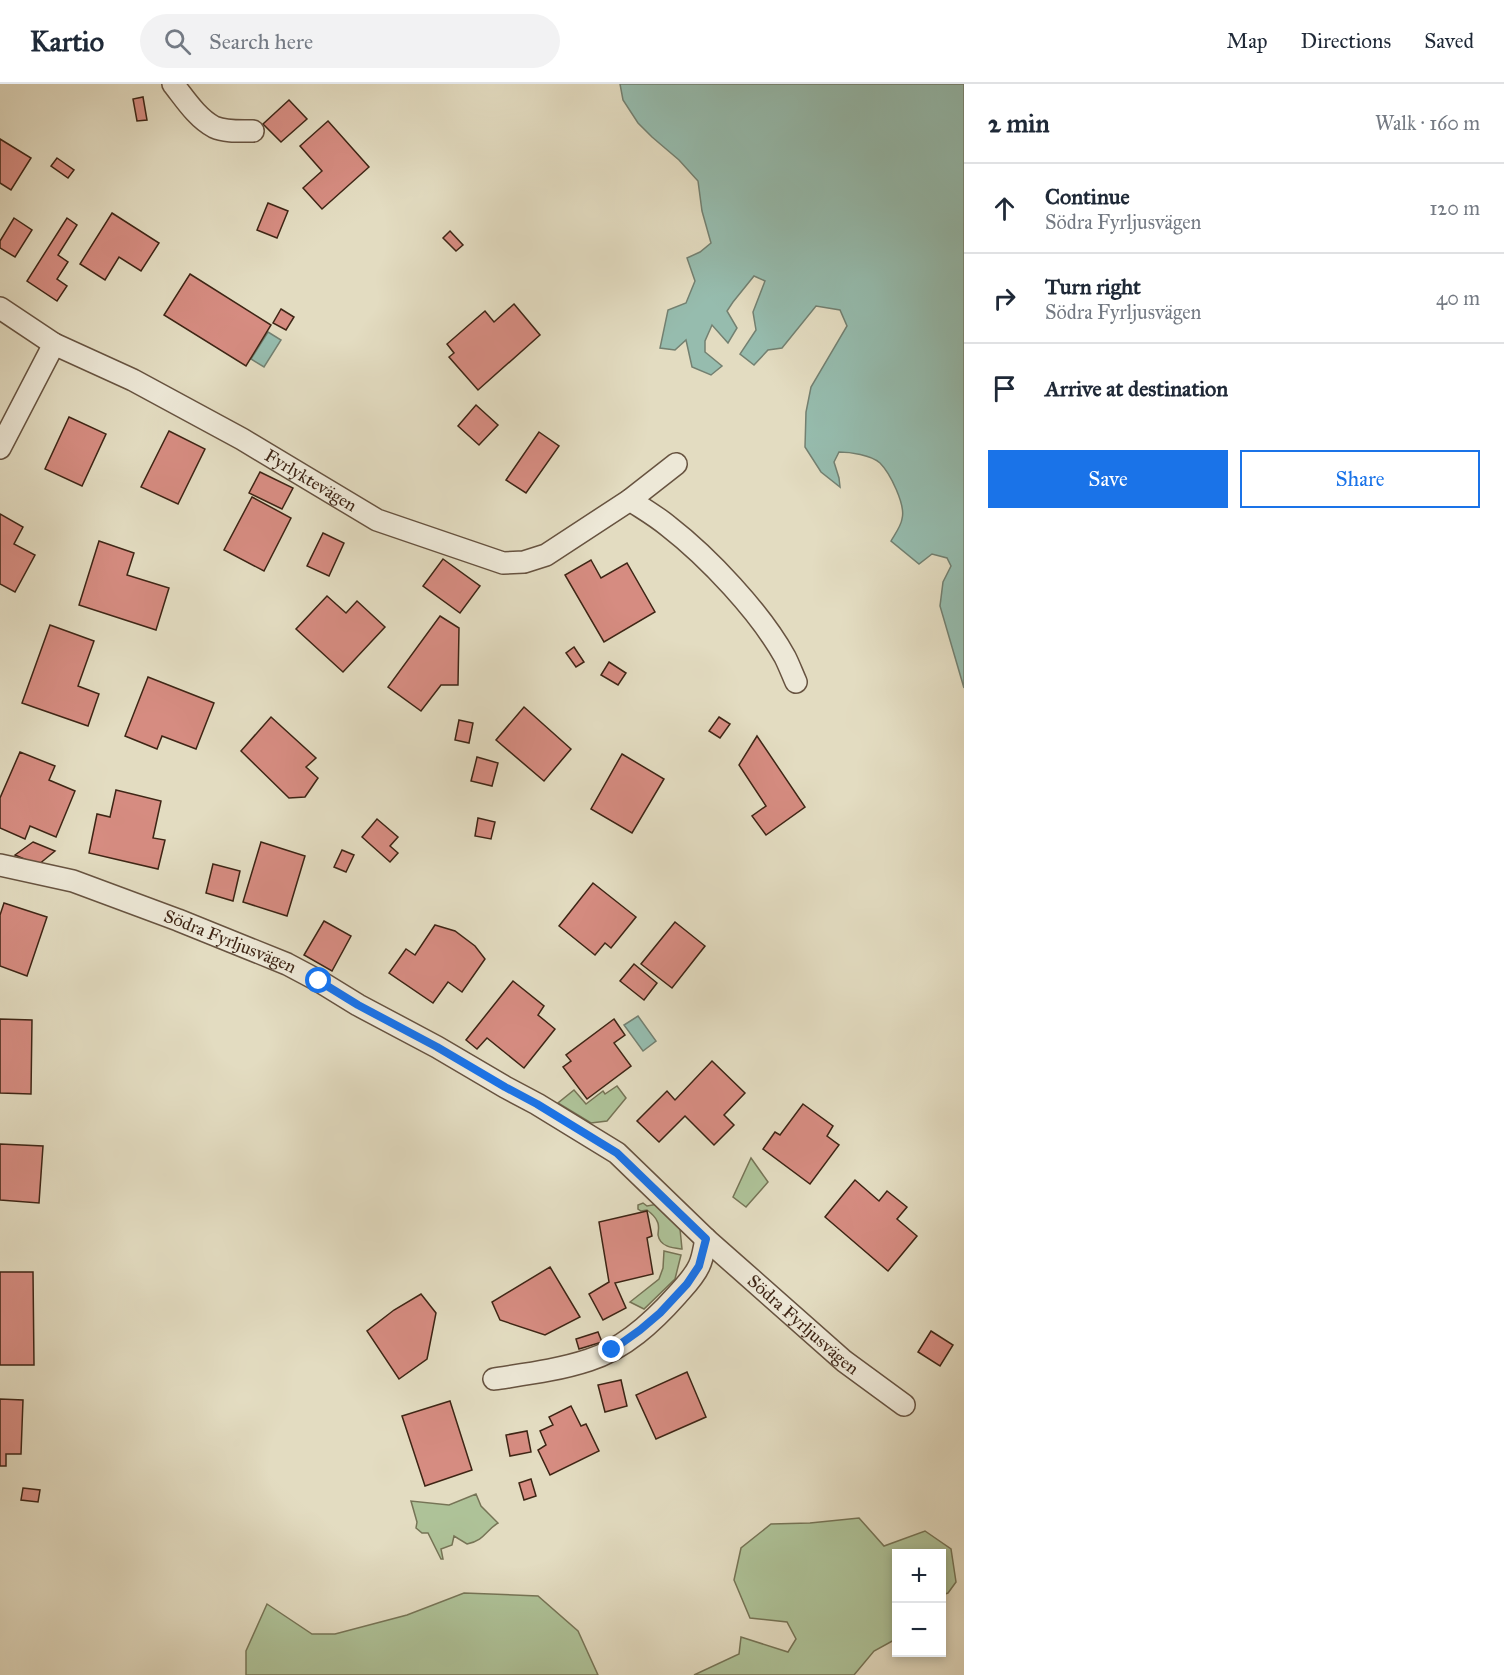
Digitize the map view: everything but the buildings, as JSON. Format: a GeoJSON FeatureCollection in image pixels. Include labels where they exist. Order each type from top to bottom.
{"type":"FeatureCollection","features":[{"type":"Feature","properties":{"kind":"street"},"geometry":{"type":"LineString","coordinates":[[173,84],[198,115],[214,127],[233,131],[253,131]]}},
{"type":"Feature","properties":{"kind":"street","name":"Fyrlyktevägen"},"geometry":{"type":"LineString","coordinates":[[0,308],[54,345],[132,380],[242,440],[377,520],[503,563],[524,562],[546,555],[630,500],[676,464]]}},
{"type":"Feature","properties":{"kind":"street"},"geometry":{"type":"LineString","coordinates":[[0,448],[54,345]]}},
{"type":"Feature","properties":{"kind":"street"},"geometry":{"type":"LineString","coordinates":[[630,500],[667,525],[697,551],[730,585],[765,626],[796,682]]}},
{"type":"Feature","properties":{"kind":"street","name":"Södra Fyrljusvägen"},"geometry":{"type":"LineString","coordinates":[[0,865],[73,881],[287,964],[537,1104],[617,1153],[706,1239],[844,1361],[904,1405]]}},
{"type":"Feature","properties":{"kind":"street"},"geometry":{"type":"LineString","coordinates":[[494,1379],[589,1360],[612,1350],[660,1313],[687,1284],[699,1266],[706,1239]]}},
{"type":"Feature","properties":{"kind":"shaded area"},"geometry":{"type":"Polygon","coordinates":[[[620,84],[964,84],[964,688],[940,606],[943,582],[951,566],[947,558],[932,554],[919,564],[891,541],[898,530],[903,513],[892,481],[880,463],[866,456],[839,452],[834,462],[840,487],[821,472],[805,447],[806,412],[811,387],[847,326],[840,310],[816,306],[782,348],[768,350],[754,365],[740,354],[756,330],[753,312],[765,281],[754,276],[727,311],[737,328],[728,343],[712,325],[705,341],[705,352],[722,366],[711,375],[692,367],[686,340],[675,350],[660,348],[668,310],[686,303],[695,281],[687,258],[700,252],[711,243],[702,211],[698,181],[679,160],[638,123],[623,100],[620,84]]]}},
{"type":"Feature","properties":{"kind":"shaded area"},"geometry":{"type":"Polygon","coordinates":[[[268,332],[281,340],[264,367],[251,359],[268,332]]]}},
{"type":"Feature","properties":{"kind":"shaded area"},"geometry":{"type":"Polygon","coordinates":[[[638,1016],[656,1041],[643,1051],[624,1025],[638,1016]]]}},
{"type":"Feature","properties":{"kind":"shaded area"},"geometry":{"type":"Polygon","coordinates":[[[617,1086],[626,1098],[607,1121],[591,1123],[558,1103],[574,1090],[586,1104],[603,1091],[605,1094],[617,1086]]]}},
{"type":"Feature","properties":{"kind":"shaded area"},"geometry":{"type":"Polygon","coordinates":[[[751,1158],[768,1182],[746,1207],[733,1197],[751,1158]]]}},
{"type":"Feature","properties":{"kind":"shaded area"},"geometry":{"type":"Polygon","coordinates":[[[643,1203],[647,1206],[658,1204],[680,1229],[682,1249],[667,1246],[661,1242],[655,1218],[647,1210],[638,1209],[638,1205],[643,1203]]]}},
{"type":"Feature","properties":{"kind":"shaded area"},"geometry":{"type":"Polygon","coordinates":[[[664,1251],[681,1255],[675,1279],[644,1309],[630,1302],[659,1279],[663,1268],[664,1251]]]}},
{"type":"Feature","properties":{"kind":"shaded area"},"geometry":{"type":"Polygon","coordinates":[[[476,1494],[481,1506],[498,1523],[481,1538],[467,1544],[454,1536],[452,1545],[441,1549],[443,1559],[441,1559],[428,1533],[422,1533],[416,1528],[417,1522],[411,1501],[449,1505],[476,1494]]]}},
{"type":"Feature","properties":{"kind":"shaded area"},"geometry":{"type":"Polygon","coordinates":[[[859,1518],[884,1546],[925,1531],[951,1549],[956,1582],[946,1594],[946,1549],[892,1549],[892,1641],[874,1651],[854,1675],[694,1675],[739,1654],[741,1637],[788,1652],[796,1639],[787,1622],[750,1618],[734,1580],[741,1548],[771,1524],[859,1518]]]}},
{"type":"Feature","properties":{"kind":"shaded area"},"geometry":{"type":"Polygon","coordinates":[[[464,1593],[538,1596],[578,1631],[598,1675],[246,1675],[246,1651],[267,1604],[312,1634],[335,1634],[407,1615],[464,1593]]]}},
{"type":"Feature","properties":{"kind":"route"},"geometry":{"type":"LineString","coordinates":[[319,981],[537,1104],[617,1153],[706,1239],[699,1266],[687,1284],[660,1313],[612,1350]]}}]}
